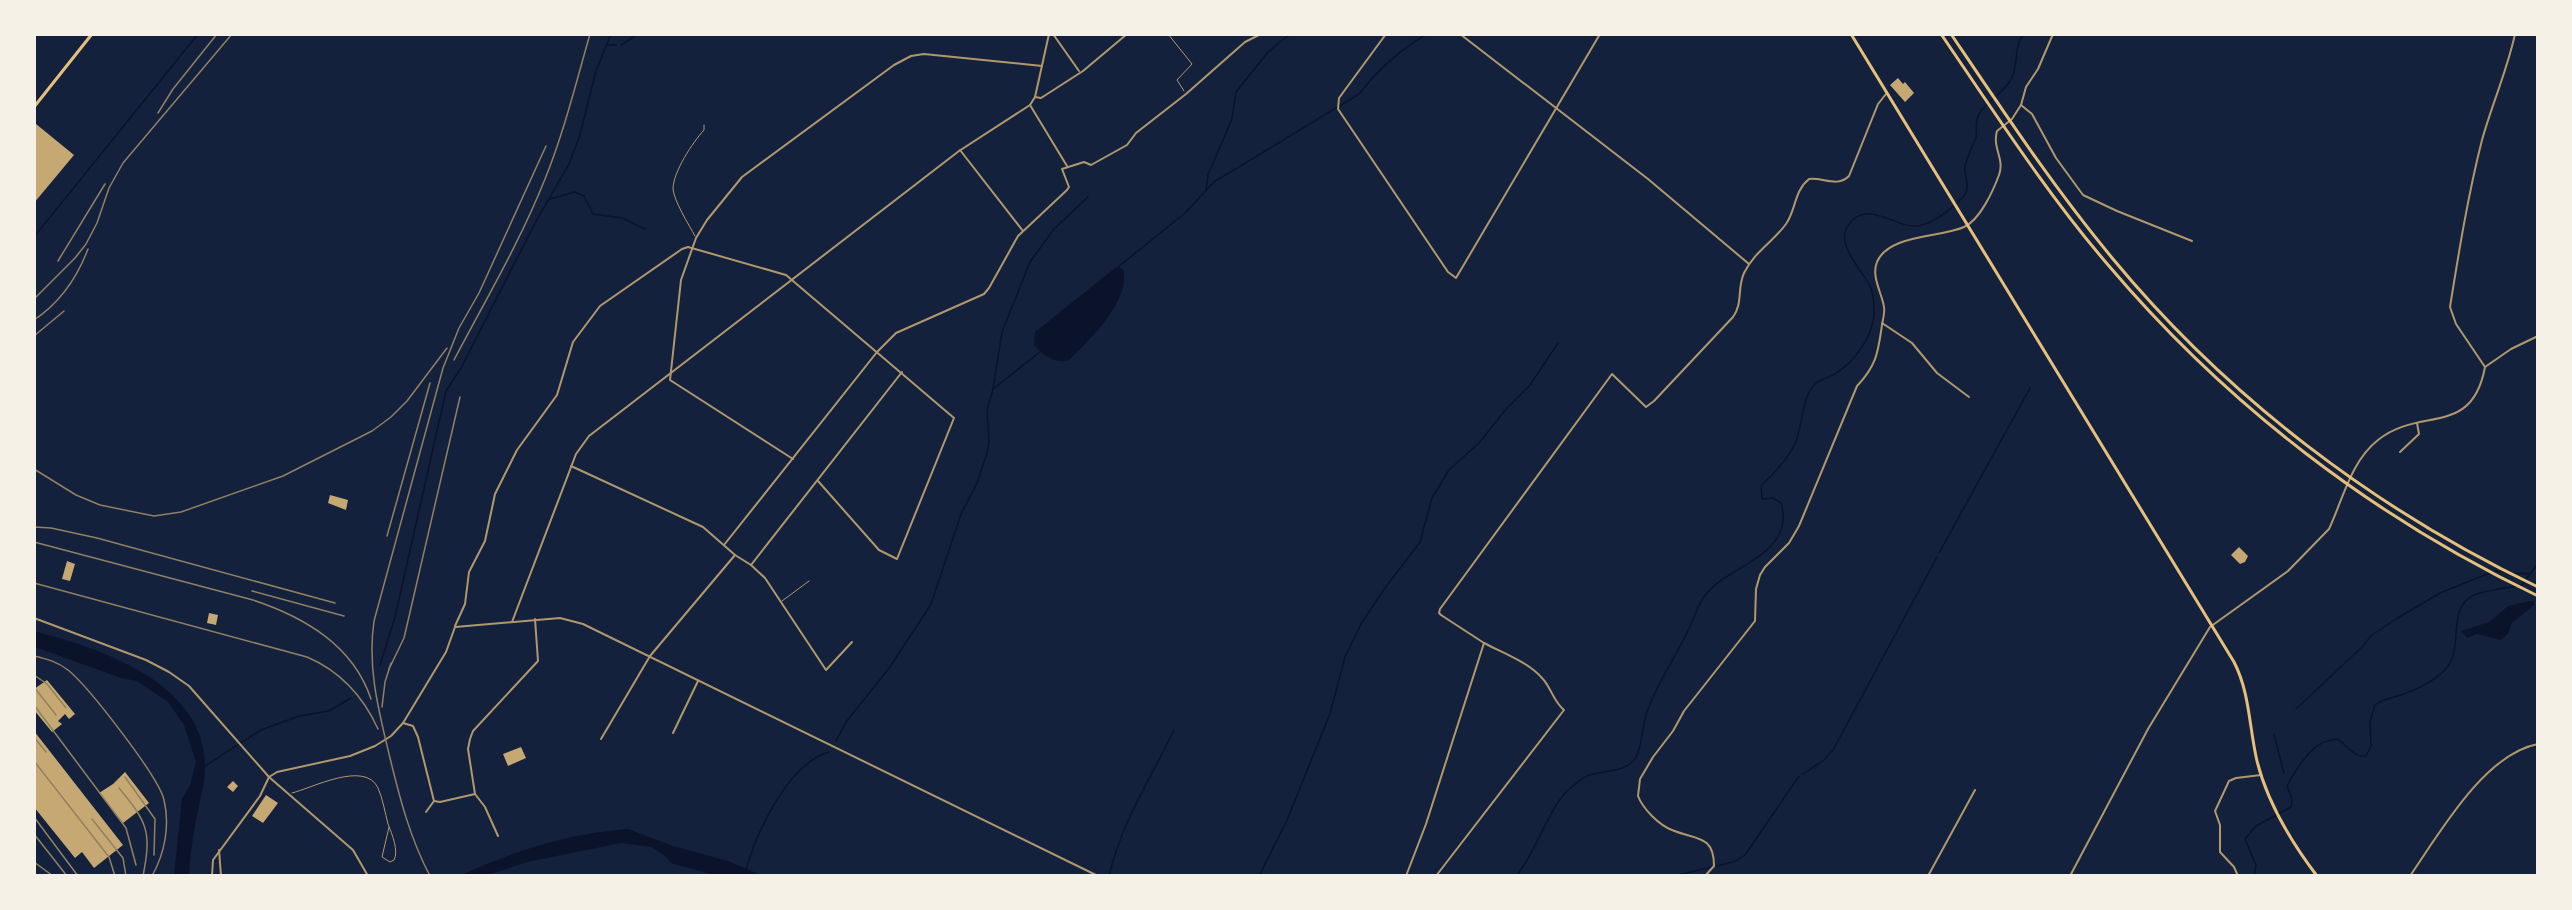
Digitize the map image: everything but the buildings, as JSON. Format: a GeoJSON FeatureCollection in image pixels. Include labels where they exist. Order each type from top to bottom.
{"type":"FeatureCollection","features":[{"type":"Feature","properties":{"kind":"main road"},"geometry":{"type":"LineString","coordinates":[[34,107],[92,34]]}},
{"type":"Feature","properties":{"kind":"main road"},"geometry":{"type":"LineString","coordinates":[[1851,34],[2234,662],[2244,685],[2252,739],[2261,775],[2285,826],[2317,876]]}},
{"type":"Feature","properties":{"kind":"main road"},"geometry":{"type":"LineString","coordinates":[[1941,34],[2067,214],[2108,265],[2199,362],[2268,424],[2382,508],[2459,555],[2538,596]]}},
{"type":"Feature","properties":{"kind":"main road"},"geometry":{"type":"LineString","coordinates":[[1951,34],[2025,143],[2114,261],[2212,364],[2273,418],[2387,502],[2463,548],[2538,587]]}},
{"type":"Feature","properties":{"kind":"street"},"geometry":{"type":"LineString","coordinates":[[512,622],[571,466],[576,454],[589,436],[960,150],[1030,105],[1035,97],[1051,34]]}},
{"type":"Feature","properties":{"kind":"street"},"geometry":{"type":"LineString","coordinates":[[1051,34],[1080,72]]}},
{"type":"Feature","properties":{"kind":"street"},"geometry":{"type":"LineString","coordinates":[[1035,97],[1041,98],[1080,72],[1127,34]]}},
{"type":"Feature","properties":{"kind":"street"},"geometry":{"type":"LineString","coordinates":[[724,545],[877,352],[896,333],[984,294],[1023,231],[1069,187],[1062,169],[1084,162],[1091,165],[1099,162],[1127,144],[1136,133],[1186,94],[1245,42],[1261,34]]}},
{"type":"Feature","properties":{"kind":"street"},"geometry":{"type":"LineString","coordinates":[[1386,34],[1339,98],[1338,110],[1448,272],[1456,278],[1600,34]]}},
{"type":"Feature","properties":{"kind":"street"},"geometry":{"type":"LineString","coordinates":[[1460,34],[1676,201],[1749,264]]}},
{"type":"Feature","properties":{"kind":"street"},"geometry":{"type":"LineString","coordinates":[[1705,876],[1714,866],[1714,856],[1710,845],[1697,837],[1665,826],[1640,802],[1639,784],[1649,764],[1673,731],[1684,711],[1755,621],[1756,589],[1760,575],[1789,543],[1807,510],[1820,471],[1857,386],[1869,374],[1877,358],[1885,309],[1875,271],[1883,253],[1917,237],[1967,225],[1977,216],[2001,170],[1994,144],[1997,131],[2012,119],[2021,105],[2026,87],[2038,69],[2054,34]]}},
{"type":"Feature","properties":{"kind":"street"},"geometry":{"type":"LineString","coordinates":[[2484,367],[2456,324],[2450,307],[2484,131],[2508,64],[2515,34]]}},
{"type":"Feature","properties":{"kind":"street"},"geometry":{"type":"LineString","coordinates":[[794,459],[670,380],[681,280],[696,238],[723,198],[742,177],[885,71],[908,57],[924,54],[1042,66]]}},
{"type":"Feature","properties":{"kind":"street"},"geometry":{"type":"LineString","coordinates":[[1436,876],[1564,710],[1555,701],[1544,680],[1533,669],[1484,643],[1441,615],[1440,609],[1612,374],[1646,407],[1737,312],[1741,282],[1749,264],[1764,245],[1786,225],[1804,183],[1815,178],[1839,182],[1849,177],[1878,104],[1886,94]]}},
{"type":"Feature","properties":{"kind":"street"},"geometry":{"type":"LineString","coordinates":[[1030,105],[1067,166]]}},
{"type":"Feature","properties":{"kind":"street"},"geometry":{"type":"LineString","coordinates":[[2021,105],[2032,114],[2056,159],[2083,195],[2116,211],[2192,241]]}},
{"type":"Feature","properties":{"kind":"street"},"geometry":{"type":"LineString","coordinates":[[960,150],[1023,231]]}},
{"type":"Feature","properties":{"kind":"street"},"geometry":{"type":"LineString","coordinates":[[212,876],[213,860],[260,796],[269,777],[277,772],[350,756],[375,746],[391,736],[403,723],[446,652],[465,603],[469,572],[485,541],[495,494],[517,450],[557,395],[573,342],[600,306],[682,249],[688,247],[786,275],[950,413],[953,421],[936,458],[897,559],[879,550],[818,481]]}},
{"type":"Feature","properties":{"kind":"street"},"geometry":{"type":"LineString","coordinates":[[1882,323],[1912,343],[1937,373],[1969,397]]}},
{"type":"Feature","properties":{"kind":"street"},"geometry":{"type":"LineString","coordinates":[[2070,876],[2148,729],[2197,645],[2212,625],[2288,571],[2329,529],[2359,461],[2379,439],[2417,423],[2464,410],[2478,390],[2484,367],[2511,349],[2538,336]]}},
{"type":"Feature","properties":{"kind":"street"},"geometry":{"type":"LineString","coordinates":[[751,565],[902,372]]}},
{"type":"Feature","properties":{"kind":"street"},"geometry":{"type":"LineString","coordinates":[[2400,452],[2419,434],[2417,423]]}},
{"type":"Feature","properties":{"kind":"street"},"geometry":{"type":"LineString","coordinates":[[571,466],[703,527],[735,555],[751,565],[765,578],[826,670],[852,642]]}},
{"type":"Feature","properties":{"kind":"street"},"geometry":{"type":"LineString","coordinates":[[601,739],[650,656],[735,555]]}},
{"type":"Feature","properties":{"kind":"street"},"geometry":{"type":"LineString","coordinates":[[34,618],[81,634],[169,672],[199,696],[269,777],[353,850],[367,875]]}},
{"type":"Feature","properties":{"kind":"street"},"geometry":{"type":"LineString","coordinates":[[455,627],[535,619],[573,620],[1098,876]]}},
{"type":"Feature","properties":{"kind":"street"},"geometry":{"type":"LineString","coordinates":[[498,836],[485,807],[475,794],[468,756],[470,739],[473,731],[538,661],[535,619]]}},
{"type":"Feature","properties":{"kind":"street"},"geometry":{"type":"LineString","coordinates":[[1406,876],[1426,824],[1484,643]]}},
{"type":"Feature","properties":{"kind":"street"},"geometry":{"type":"LineString","coordinates":[[673,732],[699,681]]}},
{"type":"Feature","properties":{"kind":"street"},"geometry":{"type":"LineString","coordinates":[[403,723],[413,726],[418,737],[434,801]]}},
{"type":"Feature","properties":{"kind":"street"},"geometry":{"type":"LineString","coordinates":[[2410,876],[2475,788],[2504,761],[2527,746],[2538,744]]}},
{"type":"Feature","properties":{"kind":"street"},"geometry":{"type":"LineString","coordinates":[[2238,876],[2234,867],[2220,852],[2220,825],[2216,811],[2229,781],[2261,775]]}},
{"type":"Feature","properties":{"kind":"street"},"geometry":{"type":"LineString","coordinates":[[1928,876],[1975,790]]}},
{"type":"Feature","properties":{"kind":"street"},"geometry":{"type":"LineString","coordinates":[[426,812],[434,801],[475,794]]}},
{"type":"Feature","properties":{"kind":"street"},"geometry":{"type":"LineString","coordinates":[[219,850],[222,876]]}},
{"type":"Feature","properties":{"kind":"lane"},"geometry":{"type":"LineString","coordinates":[[1168,34],[1192,64],[1177,80],[1186,94]]}},
{"type":"Feature","properties":{"kind":"lane"},"geometry":{"type":"LineString","coordinates":[[696,238],[673,190],[675,180],[691,145],[704,130],[704,125]]}},
{"type":"Feature","properties":{"kind":"lane"},"geometry":{"type":"LineString","coordinates":[[781,602],[809,581]]}},
{"type":"Feature","properties":{"kind":"lane"},"geometry":{"type":"LineString","coordinates":[[289,794],[349,775],[369,779],[378,788],[389,827],[396,856],[390,862],[382,857],[381,850],[389,827]]}},
{"type":"Feature","properties":{"kind":"water"},"geometry":{"type":"Polygon","coordinates":[[[1119,267],[1123,270],[1124,281],[1115,307],[1096,332],[1068,361],[1049,358],[1034,345],[1035,332],[1119,267]]]}},
{"type":"Feature","properties":{"kind":"water"},"geometry":{"type":"Polygon","coordinates":[[[2534,601],[2534,605],[2512,623],[2508,634],[2501,640],[2477,634],[2467,638],[2461,631],[2489,622],[2508,606],[2534,601]]]}},
{"type":"Feature","properties":{"kind":"water"},"geometry":{"type":"Polygon","coordinates":[[[34,631],[90,648],[119,660],[146,675],[171,693],[190,715],[202,741],[205,771],[189,875],[174,875],[182,799],[190,785],[196,762],[184,725],[168,702],[137,681],[121,678],[35,647],[34,631]]]}},
{"type":"Feature","properties":{"kind":"water"},"geometry":{"type":"Polygon","coordinates":[[[628,829],[673,846],[728,861],[761,875],[713,875],[671,863],[651,847],[621,843],[527,862],[488,875],[461,875],[542,844],[585,834],[628,829]]]}},
{"type":"Feature","properties":{"kind":"waterway"},"geometry":{"type":"LineString","coordinates":[[34,237],[198,34]]}},
{"type":"Feature","properties":{"kind":"waterway"},"geometry":{"type":"LineString","coordinates":[[380,665],[395,617],[446,391],[461,368],[535,223],[569,164],[580,135],[596,71],[611,34]]}},
{"type":"Feature","properties":{"kind":"waterway"},"geometry":{"type":"LineString","coordinates":[[621,45],[638,34]]}},
{"type":"Feature","properties":{"kind":"waterway"},"geometry":{"type":"LineString","coordinates":[[1206,189],[1208,175],[1232,119],[1236,92],[1268,52],[1290,34]]}},
{"type":"Feature","properties":{"kind":"waterway"},"geometry":{"type":"LineString","coordinates":[[1118,267],[1185,213],[1214,182],[1359,94],[1390,61],[1427,34]]}},
{"type":"Feature","properties":{"kind":"waterway"},"geometry":{"type":"LineString","coordinates":[[1516,876],[1554,808],[1568,790],[1587,776],[1627,766],[1636,757],[1645,717],[1699,604],[1716,584],[1758,557],[1779,535],[1783,521],[1781,503],[1773,498],[1762,499],[1761,486],[1792,450],[1811,389],[1817,382],[1835,374],[1849,363],[1866,341],[1873,324],[1872,291],[1848,250],[1845,242],[1847,227],[1855,218],[1864,214],[1873,214],[1912,226],[1922,225],[1944,214],[1963,197],[1967,189],[1965,166],[1976,137],[1978,116],[2009,82],[2014,72],[2018,45],[2023,34]]}},
{"type":"Feature","properties":{"kind":"waterway"},"geometry":{"type":"LineString","coordinates":[[608,45],[616,45]]}},
{"type":"Feature","properties":{"kind":"waterway"},"geometry":{"type":"LineString","coordinates":[[550,199],[574,192],[584,196],[593,214],[622,218],[645,229]]}},
{"type":"Feature","properties":{"kind":"waterway"},"geometry":{"type":"LineString","coordinates":[[993,389],[1002,332],[1030,262],[1054,229],[1088,197]]}},
{"type":"Feature","properties":{"kind":"waterway"},"geometry":{"type":"LineString","coordinates":[[1259,876],[1287,820],[1330,714],[1345,657],[1361,624],[1420,542],[1432,498],[1449,470],[1479,443],[1507,408],[1530,385],[1558,343]]}},
{"type":"Feature","properties":{"kind":"waterway"},"geometry":{"type":"LineString","coordinates":[[836,741],[846,722],[890,667],[931,604],[961,514],[977,483],[987,453],[989,440],[987,410],[993,389],[1041,351]]}},
{"type":"Feature","properties":{"kind":"waterway"},"geometry":{"type":"LineString","coordinates":[[1939,553],[2030,388]]}},
{"type":"Feature","properties":{"kind":"waterway"},"geometry":{"type":"LineString","coordinates":[[1803,774],[1824,760],[1833,750],[1937,557]]}},
{"type":"Feature","properties":{"kind":"waterway"},"geometry":{"type":"LineString","coordinates":[[2254,876],[2256,865],[2245,839],[2256,826],[2291,807],[2292,799],[2287,786],[2307,756],[2322,743],[2337,739],[2357,755],[2366,756],[2371,746],[2370,722],[2375,705],[2412,691],[2430,681],[2441,674],[2451,661],[2457,620],[2464,603],[2477,594],[2522,585],[2538,563]]}},
{"type":"Feature","properties":{"kind":"waterway"},"geometry":{"type":"LineString","coordinates":[[2296,709],[2372,635],[2396,619],[2440,593],[2495,571],[2506,572]]}},
{"type":"Feature","properties":{"kind":"waterway"},"geometry":{"type":"LineString","coordinates":[[2514,573],[2530,574]]}},
{"type":"Feature","properties":{"kind":"waterway"},"geometry":{"type":"LineString","coordinates":[[205,766],[261,730],[299,716],[329,711],[351,698]]}},
{"type":"Feature","properties":{"kind":"waterway"},"geometry":{"type":"LineString","coordinates":[[1109,876],[1114,856],[1137,801],[1174,730]]}},
{"type":"Feature","properties":{"kind":"waterway"},"geometry":{"type":"LineString","coordinates":[[2274,735],[2284,773]]}},
{"type":"Feature","properties":{"kind":"waterway"},"geometry":{"type":"LineString","coordinates":[[746,870],[758,837],[776,801],[800,770],[814,759],[829,752]]}},
{"type":"Feature","properties":{"kind":"waterway"},"geometry":{"type":"LineString","coordinates":[[1717,866],[1736,861],[1745,855],[1799,776]]}},
{"type":"Feature","properties":{"kind":"waterway"},"geometry":{"type":"LineString","coordinates":[[1674,876],[1711,867]]}},
{"type":"Feature","properties":{"kind":"railway"},"geometry":{"type":"LineString","coordinates":[[158,113],[173,89],[217,34]]}},
{"type":"Feature","properties":{"kind":"railway"},"geometry":{"type":"LineString","coordinates":[[34,299],[86,244],[97,223],[109,188],[123,163],[232,34]]}},
{"type":"Feature","properties":{"kind":"railway"},"geometry":{"type":"LineString","coordinates":[[454,360],[513,248],[545,179],[564,125],[590,34]]}},
{"type":"Feature","properties":{"kind":"railway"},"geometry":{"type":"LineString","coordinates":[[430,876],[406,818],[382,724],[373,673],[374,621],[443,368],[459,328],[479,293],[546,146]]}},
{"type":"Feature","properties":{"kind":"railway"},"geometry":{"type":"LineString","coordinates":[[58,261],[105,184]]}},
{"type":"Feature","properties":{"kind":"railway"},"geometry":{"type":"LineString","coordinates":[[34,320],[67,289],[88,249]]}},
{"type":"Feature","properties":{"kind":"railway"},"geometry":{"type":"LineString","coordinates":[[34,336],[64,311]]}},
{"type":"Feature","properties":{"kind":"railway"},"geometry":{"type":"LineString","coordinates":[[34,469],[76,495],[100,505],[154,516],[181,512],[283,476],[372,431],[407,401],[447,348]]}},
{"type":"Feature","properties":{"kind":"railway"},"geometry":{"type":"LineString","coordinates":[[387,536],[430,383]]}},
{"type":"Feature","properties":{"kind":"railway"},"geometry":{"type":"LineString","coordinates":[[389,669],[404,638],[460,397]]}},
{"type":"Feature","properties":{"kind":"railway"},"geometry":{"type":"LineString","coordinates":[[34,527],[51,528],[97,538],[335,603]]}},
{"type":"Feature","properties":{"kind":"railway"},"geometry":{"type":"LineString","coordinates":[[34,542],[253,600],[290,615],[339,648],[363,680],[371,699]]}},
{"type":"Feature","properties":{"kind":"railway"},"geometry":{"type":"LineString","coordinates":[[34,583],[307,657],[340,677],[358,695],[378,729]]}},
{"type":"Feature","properties":{"kind":"railway"},"geometry":{"type":"LineString","coordinates":[[252,591],[344,616]]}},
{"type":"Feature","properties":{"kind":"railway"},"geometry":{"type":"LineString","coordinates":[[34,656],[60,665],[78,679],[122,732],[159,788],[166,810],[166,829],[163,848],[152,876]]}},
{"type":"Feature","properties":{"kind":"railway"},"geometry":{"type":"LineString","coordinates":[[382,707],[385,682],[391,663]]}},
{"type":"Feature","properties":{"kind":"railway"},"geometry":{"type":"LineString","coordinates":[[34,675],[47,684],[66,708]]}},
{"type":"Feature","properties":{"kind":"railway"},"geometry":{"type":"LineString","coordinates":[[34,687],[56,715]]}},
{"type":"Feature","properties":{"kind":"railway"},"geometry":{"type":"LineString","coordinates":[[34,705],[126,828],[136,865]]}},
{"type":"Feature","properties":{"kind":"railway"},"geometry":{"type":"LineString","coordinates":[[34,737],[46,752]]}},
{"type":"Feature","properties":{"kind":"railway"},"geometry":{"type":"LineString","coordinates":[[34,761],[109,857],[115,876]]}},
{"type":"Feature","properties":{"kind":"railway"},"geometry":{"type":"LineString","coordinates":[[125,777],[155,819],[154,855]]}},
{"type":"Feature","properties":{"kind":"railway"},"geometry":{"type":"LineString","coordinates":[[119,788],[136,810],[145,828],[147,848],[143,876]]}},
{"type":"Feature","properties":{"kind":"railway"},"geometry":{"type":"LineString","coordinates":[[34,817],[78,876]]}},
{"type":"Feature","properties":{"kind":"railway"},"geometry":{"type":"LineString","coordinates":[[92,819],[123,858],[126,876]]}},
{"type":"Feature","properties":{"kind":"railway"},"geometry":{"type":"LineString","coordinates":[[34,834],[67,876]]}},
{"type":"Feature","properties":{"kind":"railway"},"geometry":{"type":"LineString","coordinates":[[34,862],[53,876]]}}]}
